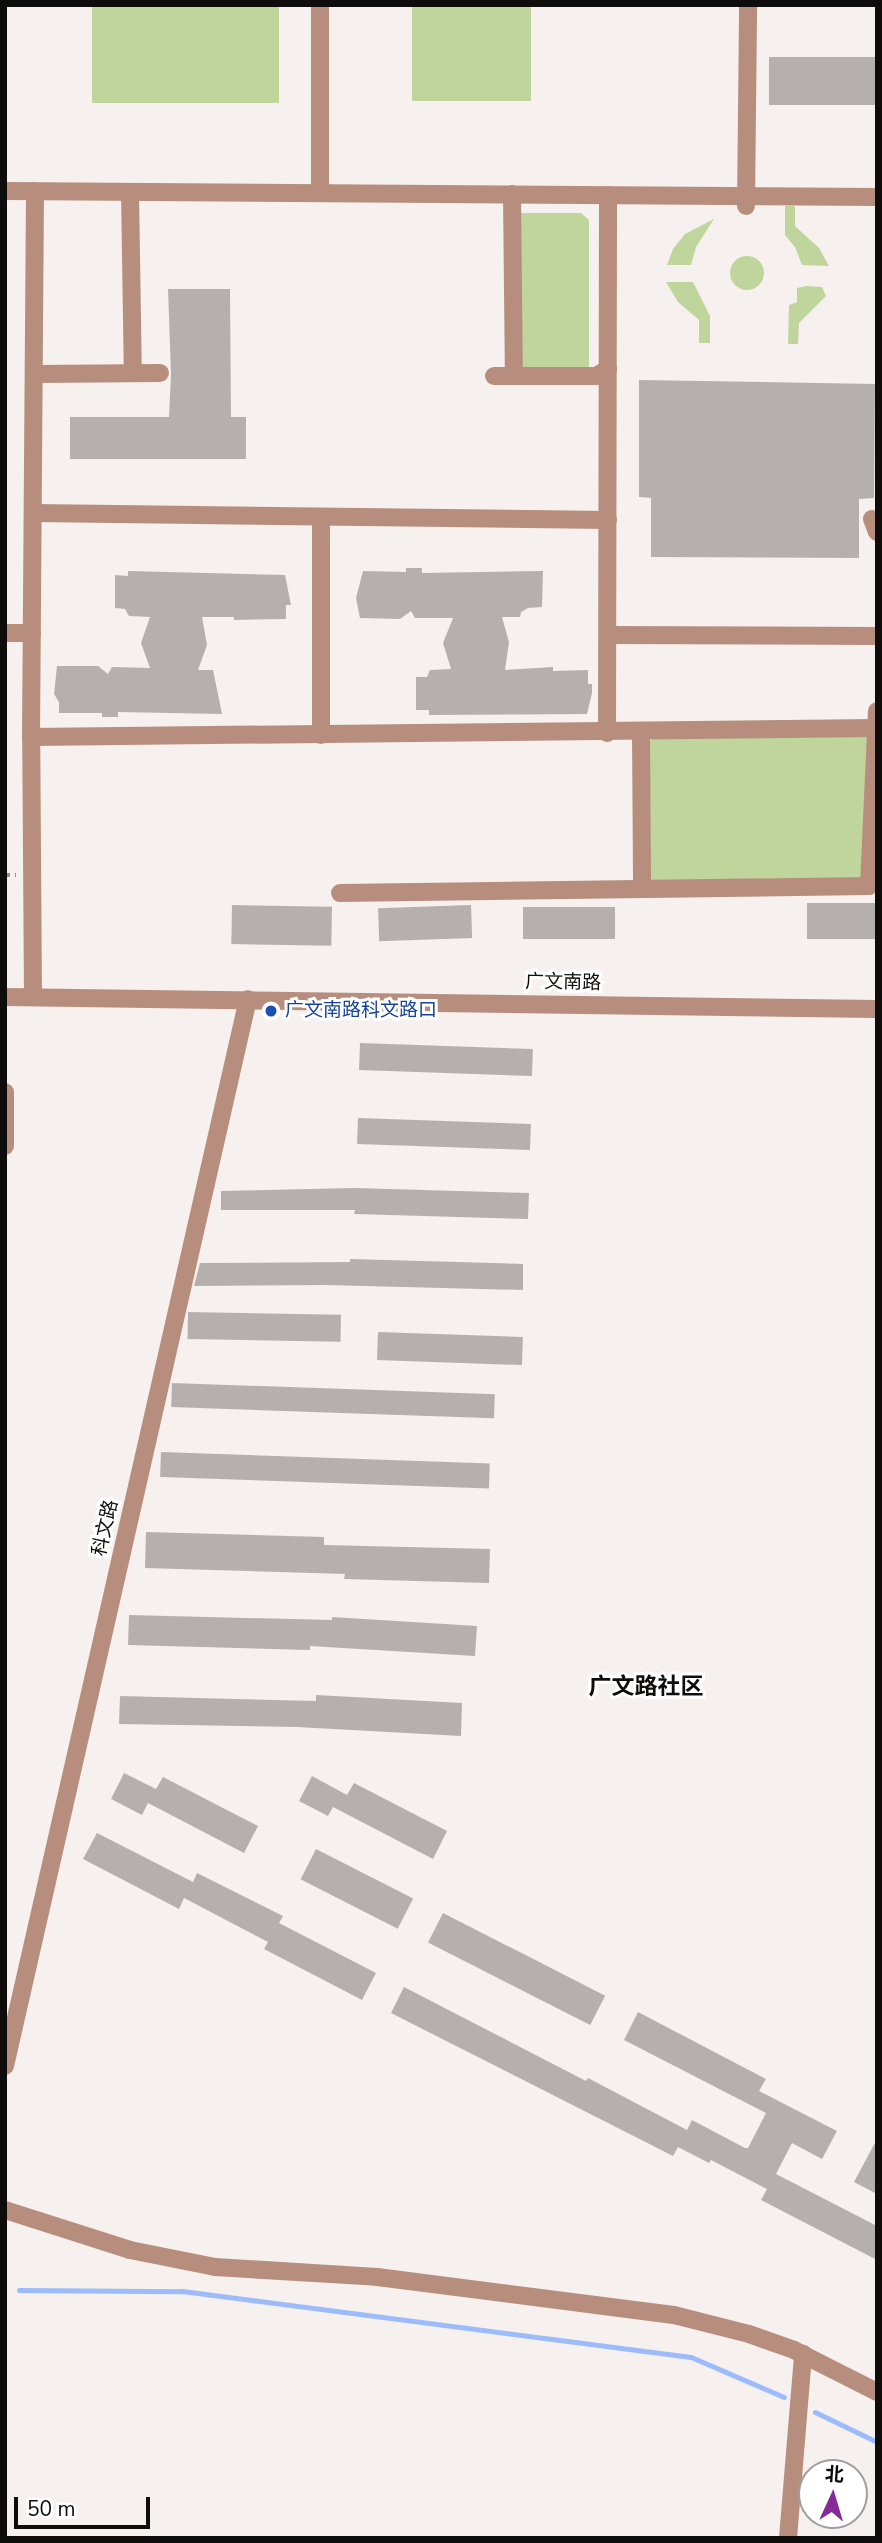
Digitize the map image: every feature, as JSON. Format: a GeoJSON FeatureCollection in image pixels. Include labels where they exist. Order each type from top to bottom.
{"type":"FeatureCollection","features":[{"type":"Feature","properties":{"kind":"street"},"geometry":{"type":"LineString","coordinates":[[320,5],[320,193]]}},
{"type":"Feature","properties":{"kind":"street"},"geometry":{"type":"LineString","coordinates":[[746,201],[748,5]]}},
{"type":"Feature","properties":{"kind":"street"},"geometry":{"type":"LineString","coordinates":[[5,191],[608,195],[746,201],[877,197]]}},
{"type":"Feature","properties":{"kind":"street"},"geometry":{"type":"LineString","coordinates":[[33,997],[31,737],[36,191]]}},
{"type":"Feature","properties":{"kind":"street"},"geometry":{"type":"LineString","coordinates":[[130,192],[133,373]]}},
{"type":"Feature","properties":{"kind":"street"},"geometry":{"type":"LineString","coordinates":[[512,194],[514,376]]}},
{"type":"Feature","properties":{"kind":"street"},"geometry":{"type":"LineString","coordinates":[[607,733],[608,195]]}},
{"type":"Feature","properties":{"kind":"street"},"geometry":{"type":"LineString","coordinates":[[494,376],[596,376],[608,369]]}},
{"type":"Feature","properties":{"kind":"street"},"geometry":{"type":"LineString","coordinates":[[36,374],[160,373]]}},
{"type":"Feature","properties":{"kind":"street"},"geometry":{"type":"LineString","coordinates":[[34,513],[608,520]]}},
{"type":"Feature","properties":{"kind":"street"},"geometry":{"type":"LineString","coordinates":[[321,517],[321,735]]}},
{"type":"Feature","properties":{"kind":"street"},"geometry":{"type":"LineString","coordinates":[[5,633],[32,633]]}},
{"type":"Feature","properties":{"kind":"street"},"geometry":{"type":"LineString","coordinates":[[607,635],[877,636]]}},
{"type":"Feature","properties":{"kind":"street"},"geometry":{"type":"LineString","coordinates":[[340,893],[869,886],[877,711]]}},
{"type":"Feature","properties":{"kind":"street"},"geometry":{"type":"LineString","coordinates":[[31,737],[640,733],[876,728]]}},
{"type":"Feature","properties":{"kind":"street"},"geometry":{"type":"LineString","coordinates":[[640,733],[642,889]]}},
{"type":"Feature","properties":{"kind":"street","name":"广文南路"},"geometry":{"type":"LineString","coordinates":[[5,997],[877,1009]]}},
{"type":"Feature","properties":{"kind":"street","name":"科文路"},"geometry":{"type":"LineString","coordinates":[[5,2066],[248,999]]}},
{"type":"Feature","properties":{"kind":"street"},"geometry":{"type":"LineString","coordinates":[[5,1092],[5,1146]]}},
{"type":"Feature","properties":{"kind":"street"},"geometry":{"type":"LineString","coordinates":[[5,2210],[130,2250],[215,2267],[377,2277],[674,2315],[749,2334],[803,2354],[877,2392]]}},
{"type":"Feature","properties":{"kind":"street"},"geometry":{"type":"LineString","coordinates":[[788,2538],[803,2354]]}},
{"type":"Feature","properties":{"kind":"green space"},"geometry":{"type":"Polygon","coordinates":[[[92,5],[279,5],[279,103],[92,103],[92,5]]]}},
{"type":"Feature","properties":{"kind":"green space"},"geometry":{"type":"Polygon","coordinates":[[[412,5],[531,5],[531,101],[412,101],[412,5]]]}},
{"type":"Feature","properties":{"kind":"green space"},"geometry":{"type":"Polygon","coordinates":[[[785,206],[795,206],[795,226],[819,248],[829,266],[802,265],[795,247],[785,235],[785,206]]]}},
{"type":"Feature","properties":{"kind":"green space"},"geometry":{"type":"Polygon","coordinates":[[[516,213],[581,213],[589,220],[589,368],[521,371],[516,213]]]}},
{"type":"Feature","properties":{"kind":"green space"},"geometry":{"type":"Polygon","coordinates":[[[714,219],[696,247],[691,265],[667,265],[673,249],[685,234],[714,219]]]}},
{"type":"Feature","properties":{"kind":"green space"},"geometry":{"type":"Polygon","coordinates":[[[747,256],[759,261],[764,273],[759,285],[747,290],[735,285],[730,273],[735,261],[747,256]]]}},
{"type":"Feature","properties":{"kind":"green space"},"geometry":{"type":"Polygon","coordinates":[[[666,282],[693,282],[710,316],[710,343],[699,343],[699,320],[678,302],[666,282]]]}},
{"type":"Feature","properties":{"kind":"green space"},"geometry":{"type":"Polygon","coordinates":[[[822,287],[826,296],[799,323],[798,344],[788,344],[789,305],[797,302],[797,288],[822,287]]]}},
{"type":"Feature","properties":{"kind":"green space"},"geometry":{"type":"Polygon","coordinates":[[[868,734],[862,879],[654,884],[647,879],[647,746],[653,737],[868,734]]]}},
{"type":"Feature","properties":{"kind":"building"},"geometry":{"type":"Polygon","coordinates":[[[769,57],[877,57],[877,105],[769,105],[769,57]]]}},
{"type":"Feature","properties":{"kind":"building"},"geometry":{"type":"Polygon","coordinates":[[[168,289],[230,289],[231,417],[246,417],[246,459],[70,459],[70,417],[169,417],[171,374],[168,289]]]}},
{"type":"Feature","properties":{"kind":"building"},"geometry":{"type":"Polygon","coordinates":[[[639,380],[875,384],[874,498],[859,499],[859,558],[651,557],[651,498],[639,497],[639,380]]]}},
{"type":"Feature","properties":{"kind":"building"},"geometry":{"type":"Polygon","coordinates":[[[406,568],[422,568],[422,573],[543,571],[542,607],[528,608],[521,612],[520,617],[502,617],[509,642],[505,670],[553,667],[553,671],[588,670],[588,684],[592,684],[592,693],[587,714],[429,715],[429,710],[416,710],[416,677],[427,677],[430,670],[451,669],[443,643],[453,618],[415,618],[411,611],[400,619],[360,618],[356,598],[363,571],[406,572],[406,568]]]}},
{"type":"Feature","properties":{"kind":"building"},"geometry":{"type":"Polygon","coordinates":[[[128,571],[285,575],[291,605],[286,605],[286,619],[234,620],[234,617],[202,617],[207,645],[198,670],[213,670],[222,714],[118,712],[118,717],[102,717],[102,713],[59,713],[59,702],[54,694],[57,666],[98,666],[108,674],[112,667],[150,668],[141,643],[150,617],[129,616],[125,609],[115,608],[115,575],[128,576],[128,571]]]}},
{"type":"Feature","properties":{"kind":"building"},"geometry":{"type":"Polygon","coordinates":[[[807,903],[877,903],[877,939],[807,939],[807,903]]]}},
{"type":"Feature","properties":{"kind":"building"},"geometry":{"type":"Polygon","coordinates":[[[232,905],[332,907],[331,946],[231,944],[232,905]]]}},
{"type":"Feature","properties":{"kind":"building"},"geometry":{"type":"Polygon","coordinates":[[[471,905],[472,938],[379,941],[378,908],[471,905]]]}},
{"type":"Feature","properties":{"kind":"building"},"geometry":{"type":"Polygon","coordinates":[[[523,907],[615,907],[615,939],[523,939],[523,907]]]}},
{"type":"Feature","properties":{"kind":"building"},"geometry":{"type":"Polygon","coordinates":[[[360,1043],[533,1049],[532,1076],[359,1070],[360,1043]]]}},
{"type":"Feature","properties":{"kind":"building"},"geometry":{"type":"Polygon","coordinates":[[[358,1118],[531,1124],[530,1150],[357,1144],[358,1118]]]}},
{"type":"Feature","properties":{"kind":"building"},"geometry":{"type":"Polygon","coordinates":[[[355,1188],[529,1193],[528,1219],[354,1214],[355,1210],[221,1210],[221,1191],[355,1188]]]}},
{"type":"Feature","properties":{"kind":"building"},"geometry":{"type":"Polygon","coordinates":[[[350,1259],[523,1264],[523,1290],[326,1285],[194,1286],[200,1263],[350,1262],[350,1259]]]}},
{"type":"Feature","properties":{"kind":"building"},"geometry":{"type":"Polygon","coordinates":[[[188,1312],[341,1315],[341,1342],[188,1339],[188,1312]]]}},
{"type":"Feature","properties":{"kind":"building"},"geometry":{"type":"Polygon","coordinates":[[[378,1332],[523,1337],[522,1365],[377,1360],[378,1332]]]}},
{"type":"Feature","properties":{"kind":"building"},"geometry":{"type":"Polygon","coordinates":[[[172,1383],[495,1394],[494,1418],[171,1407],[172,1383]]]}},
{"type":"Feature","properties":{"kind":"building"},"geometry":{"type":"Polygon","coordinates":[[[161,1452],[490,1463],[489,1488],[160,1477],[161,1452]]]}},
{"type":"Feature","properties":{"kind":"building"},"geometry":{"type":"Polygon","coordinates":[[[146,1532],[324,1537],[324,1545],[490,1549],[489,1583],[344,1579],[345,1574],[145,1568],[146,1532]]]}},
{"type":"Feature","properties":{"kind":"building"},"geometry":{"type":"Polygon","coordinates":[[[129,1615],[332,1620],[332,1617],[477,1626],[475,1656],[310,1646],[310,1650],[128,1645],[129,1615]]]}},
{"type":"Feature","properties":{"kind":"building"},"geometry":{"type":"Polygon","coordinates":[[[316,1695],[462,1703],[461,1736],[297,1727],[119,1724],[120,1696],[316,1701],[316,1695]]]}},
{"type":"Feature","properties":{"kind":"building"},"geometry":{"type":"Polygon","coordinates":[[[124,1773],[156,1789],[163,1777],[258,1826],[244,1853],[148,1803],[142,1815],[111,1799],[124,1773]]]}},
{"type":"Feature","properties":{"kind":"building"},"geometry":{"type":"Polygon","coordinates":[[[312,1776],[347,1795],[354,1783],[447,1831],[433,1859],[333,1807],[328,1816],[299,1801],[312,1776]]]}},
{"type":"Feature","properties":{"kind":"building"},"geometry":{"type":"Polygon","coordinates":[[[97,1833],[193,1882],[197,1873],[283,1916],[279,1923],[376,1973],[362,2000],[264,1949],[268,1942],[184,1898],[179,1909],[83,1859],[97,1833]]]}},
{"type":"Feature","properties":{"kind":"building"},"geometry":{"type":"Polygon","coordinates":[[[316,1849],[413,1898],[398,1929],[301,1879],[316,1849]]]}},
{"type":"Feature","properties":{"kind":"building"},"geometry":{"type":"Polygon","coordinates":[[[443,1913],[605,1996],[590,2025],[428,1942],[443,1913]]]}},
{"type":"Feature","properties":{"kind":"building"},"geometry":{"type":"Polygon","coordinates":[[[404,1987],[687,2130],[692,2120],[745,2148],[748,2148],[766,2113],[624,2040],[638,2012],[766,2079],[759,2091],[837,2131],[822,2159],[792,2143],[776,2174],[877,2226],[877,2260],[761,2200],[767,2189],[711,2160],[709,2163],[678,2147],[673,2156],[391,2013],[404,1987]]]}},
{"type":"Feature","properties":{"kind":"building"},"geometry":{"type":"Polygon","coordinates":[[[877,2139],[877,2194],[854,2182],[877,2139]]]}},
{"type":"Feature","properties":{"kind":"waterway"},"geometry":{"type":"LineString","coordinates":[[19,2290],[182,2291],[691,2357],[784,2397]]}},
{"type":"Feature","properties":{"kind":"waterway"},"geometry":{"type":"LineString","coordinates":[[815,2412],[877,2442]]}},
{"type":"Feature","properties":{"kind":"place","name":"广文南路科文路口"},"geometry":{"type":"Point","coordinates":[271,1011]}},
{"type":"Feature","properties":{"kind":"district","name":"广文路社区"},"geometry":{"type":"Point","coordinates":[646,1687]}}]}
